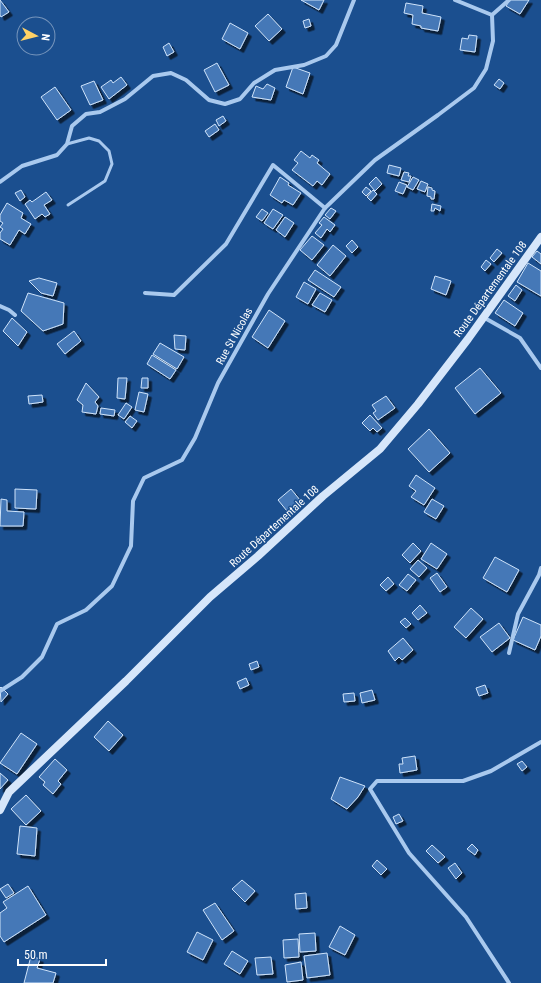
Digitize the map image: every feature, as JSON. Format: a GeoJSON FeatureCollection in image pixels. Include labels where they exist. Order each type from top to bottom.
{"type":"FeatureCollection","features":[{"type":"Feature","properties":{"kind":"main road","name":"Route Départementale 108"},"geometry":{"type":"LineString","coordinates":[[0,810],[9,792],[126,681],[210,597],[258,556],[323,496],[380,448],[418,404],[541,237]]}},
{"type":"Feature","properties":{"kind":"street"},"geometry":{"type":"LineString","coordinates":[[0,182],[22,166],[57,155],[67,144],[72,126],[86,114],[100,112],[125,99],[153,76],[171,73],[186,80],[209,100],[225,104],[240,100],[254,83],[275,70],[304,65],[326,56],[336,45],[354,0]]}},
{"type":"Feature","properties":{"kind":"street"},"geometry":{"type":"LineString","coordinates":[[455,0],[492,15],[509,0]]}},
{"type":"Feature","properties":{"kind":"street","name":"Rue St Nicolas"},"geometry":{"type":"LineString","coordinates":[[0,690],[22,677],[42,657],[57,624],[86,610],[112,586],[131,546],[133,501],[144,478],[182,460],[195,438],[218,383],[257,314],[286,266],[325,208],[375,160],[474,88],[486,69],[493,41],[492,15]]}},
{"type":"Feature","properties":{"kind":"street"},"geometry":{"type":"LineString","coordinates":[[145,293],[174,295],[226,244],[273,165],[325,208]]}},
{"type":"Feature","properties":{"kind":"street"},"geometry":{"type":"LineString","coordinates":[[0,306],[15,316]]}},
{"type":"Feature","properties":{"kind":"street"},"geometry":{"type":"LineString","coordinates":[[483,317],[520,338],[541,368]]}},
{"type":"Feature","properties":{"kind":"street"},"geometry":{"type":"LineString","coordinates":[[509,653],[518,614],[539,575],[541,568]]}},
{"type":"Feature","properties":{"kind":"street"},"geometry":{"type":"LineString","coordinates":[[509,983],[466,917],[409,853],[370,790],[377,781],[463,781],[491,771],[541,742]]}},
{"type":"Feature","properties":{"kind":"lane"},"geometry":{"type":"LineString","coordinates":[[67,144],[89,138],[99,141],[109,151],[112,164],[105,181],[68,205]]}},
{"type":"Feature","properties":{"kind":"building"},"geometry":{"type":"Polygon","coordinates":[[[0,0],[9,12],[1,17],[0,15],[0,0]]]}},
{"type":"Feature","properties":{"kind":"building"},"geometry":{"type":"Polygon","coordinates":[[[301,0],[324,0],[319,10],[301,0]]]}},
{"type":"Feature","properties":{"kind":"building"},"geometry":{"type":"Polygon","coordinates":[[[510,0],[529,0],[520,14],[506,6],[510,0]]]}},
{"type":"Feature","properties":{"kind":"building"},"geometry":{"type":"Polygon","coordinates":[[[406,3],[423,6],[422,13],[441,17],[438,31],[421,28],[421,26],[412,24],[413,15],[404,13],[406,3]]]}},
{"type":"Feature","properties":{"kind":"building"},"geometry":{"type":"Polygon","coordinates":[[[268,14],[282,29],[269,41],[255,26],[268,14]]]}},
{"type":"Feature","properties":{"kind":"building"},"geometry":{"type":"Polygon","coordinates":[[[309,19],[311,26],[305,28],[303,21],[309,19]]]}},
{"type":"Feature","properties":{"kind":"building"},"geometry":{"type":"Polygon","coordinates":[[[230,23],[248,33],[240,49],[222,39],[230,23]]]}},
{"type":"Feature","properties":{"kind":"building"},"geometry":{"type":"Polygon","coordinates":[[[469,35],[477,36],[475,52],[460,50],[462,38],[468,39],[469,35]]]}},
{"type":"Feature","properties":{"kind":"building"},"geometry":{"type":"Polygon","coordinates":[[[169,43],[174,52],[167,56],[163,47],[169,43]]]}},
{"type":"Feature","properties":{"kind":"building"},"geometry":{"type":"Polygon","coordinates":[[[217,63],[229,85],[215,92],[204,70],[217,63]]]}},
{"type":"Feature","properties":{"kind":"building"},"geometry":{"type":"Polygon","coordinates":[[[293,67],[310,73],[303,94],[286,87],[293,67]]]}},
{"type":"Feature","properties":{"kind":"building"},"geometry":{"type":"Polygon","coordinates":[[[121,77],[127,85],[109,99],[101,87],[111,80],[113,83],[121,77]]]}},
{"type":"Feature","properties":{"kind":"building"},"geometry":{"type":"Polygon","coordinates":[[[499,79],[504,83],[500,89],[494,85],[499,79]]]}},
{"type":"Feature","properties":{"kind":"building"},"geometry":{"type":"Polygon","coordinates":[[[94,81],[103,100],[90,105],[81,86],[94,81]]]}},
{"type":"Feature","properties":{"kind":"building"},"geometry":{"type":"Polygon","coordinates":[[[267,84],[275,88],[271,100],[252,97],[256,86],[263,89],[267,84]]]}},
{"type":"Feature","properties":{"kind":"building"},"geometry":{"type":"Polygon","coordinates":[[[55,87],[71,110],[57,120],[41,97],[55,87]]]}},
{"type":"Feature","properties":{"kind":"building"},"geometry":{"type":"Polygon","coordinates":[[[223,116],[226,121],[219,126],[216,120],[223,116]]]}},
{"type":"Feature","properties":{"kind":"building"},"geometry":{"type":"Polygon","coordinates":[[[215,124],[219,130],[209,137],[205,131],[215,124]]]}},
{"type":"Feature","properties":{"kind":"building"},"geometry":{"type":"Polygon","coordinates":[[[301,151],[310,158],[312,155],[319,160],[317,163],[330,174],[322,185],[317,181],[313,186],[292,170],[298,163],[294,160],[301,151]]]}},
{"type":"Feature","properties":{"kind":"building"},"geometry":{"type":"Polygon","coordinates":[[[389,165],[401,168],[399,176],[387,173],[389,165]]]}},
{"type":"Feature","properties":{"kind":"building"},"geometry":{"type":"Polygon","coordinates":[[[404,172],[409,173],[408,176],[411,176],[409,182],[401,180],[404,172]]]}},
{"type":"Feature","properties":{"kind":"building"},"geometry":{"type":"Polygon","coordinates":[[[280,177],[289,183],[288,185],[301,193],[293,205],[284,200],[282,203],[270,195],[280,177]]]}},
{"type":"Feature","properties":{"kind":"building"},"geometry":{"type":"Polygon","coordinates":[[[376,177],[382,184],[375,191],[369,184],[376,177]]]}},
{"type":"Feature","properties":{"kind":"building"},"geometry":{"type":"Polygon","coordinates":[[[413,177],[419,180],[413,190],[407,187],[413,177]]]}},
{"type":"Feature","properties":{"kind":"building"},"geometry":{"type":"Polygon","coordinates":[[[421,181],[428,184],[425,192],[417,189],[421,181]]]}},
{"type":"Feature","properties":{"kind":"building"},"geometry":{"type":"Polygon","coordinates":[[[399,182],[407,185],[403,194],[395,191],[399,182]]]}},
{"type":"Feature","properties":{"kind":"building"},"geometry":{"type":"Polygon","coordinates":[[[366,187],[371,191],[366,196],[362,192],[366,187]]]}},
{"type":"Feature","properties":{"kind":"building"},"geometry":{"type":"Polygon","coordinates":[[[428,187],[435,191],[434,199],[427,196],[428,187]]]}},
{"type":"Feature","properties":{"kind":"building"},"geometry":{"type":"Polygon","coordinates":[[[21,190],[25,197],[20,201],[15,193],[21,190]]]}},
{"type":"Feature","properties":{"kind":"building"},"geometry":{"type":"Polygon","coordinates":[[[373,190],[377,194],[371,201],[367,197],[373,190]]]}},
{"type":"Feature","properties":{"kind":"building"},"geometry":{"type":"Polygon","coordinates":[[[46,192],[52,200],[44,205],[50,214],[45,217],[42,214],[35,219],[25,204],[30,200],[32,202],[46,192]]]}},
{"type":"Feature","properties":{"kind":"building"},"geometry":{"type":"Polygon","coordinates":[[[7,203],[23,213],[21,218],[31,224],[25,234],[19,230],[10,245],[0,239],[0,233],[3,229],[0,227],[3,223],[0,221],[0,215],[7,203]]]}},
{"type":"Feature","properties":{"kind":"building"},"geometry":{"type":"Polygon","coordinates":[[[432,204],[441,206],[440,211],[435,208],[434,211],[431,211],[432,204]]]}},
{"type":"Feature","properties":{"kind":"building"},"geometry":{"type":"Polygon","coordinates":[[[331,208],[336,211],[330,219],[325,215],[331,208]]]}},
{"type":"Feature","properties":{"kind":"building"},"geometry":{"type":"Polygon","coordinates":[[[262,209],[268,213],[262,221],[256,217],[262,209]]]}},
{"type":"Feature","properties":{"kind":"building"},"geometry":{"type":"Polygon","coordinates":[[[273,209],[283,215],[273,229],[264,223],[273,209]]]}},
{"type":"Feature","properties":{"kind":"building"},"geometry":{"type":"Polygon","coordinates":[[[285,217],[294,223],[285,237],[276,230],[285,217]]]}},
{"type":"Feature","properties":{"kind":"building"},"geometry":{"type":"Polygon","coordinates":[[[324,217],[335,225],[330,232],[327,229],[321,238],[315,233],[322,225],[319,223],[324,217]]]}},
{"type":"Feature","properties":{"kind":"building"},"geometry":{"type":"Polygon","coordinates":[[[312,236],[324,245],[312,260],[300,250],[312,236]]]}},
{"type":"Feature","properties":{"kind":"building"},"geometry":{"type":"Polygon","coordinates":[[[352,240],[358,247],[352,253],[346,246],[352,240]]]}},
{"type":"Feature","properties":{"kind":"building"},"geometry":{"type":"Polygon","coordinates":[[[333,245],[346,256],[330,276],[317,265],[333,245]]]}},
{"type":"Feature","properties":{"kind":"building"},"geometry":{"type":"Polygon","coordinates":[[[497,249],[502,253],[494,262],[490,258],[497,249]]]}},
{"type":"Feature","properties":{"kind":"building"},"geometry":{"type":"Polygon","coordinates":[[[537,251],[541,254],[541,264],[532,257],[537,251]]]}},
{"type":"Feature","properties":{"kind":"building"},"geometry":{"type":"Polygon","coordinates":[[[486,260],[491,264],[485,271],[481,267],[486,260]]]}},
{"type":"Feature","properties":{"kind":"building"},"geometry":{"type":"Polygon","coordinates":[[[528,263],[541,271],[541,296],[517,282],[528,263]]]}},
{"type":"Feature","properties":{"kind":"building"},"geometry":{"type":"Polygon","coordinates":[[[315,270],[341,287],[334,297],[308,280],[315,270]]]}},
{"type":"Feature","properties":{"kind":"building"},"geometry":{"type":"Polygon","coordinates":[[[435,276],[451,281],[446,295],[431,289],[435,276]]]}},
{"type":"Feature","properties":{"kind":"building"},"geometry":{"type":"Polygon","coordinates":[[[39,278],[57,283],[53,296],[41,293],[29,281],[39,278]]]}},
{"type":"Feature","properties":{"kind":"building"},"geometry":{"type":"Polygon","coordinates":[[[304,282],[316,289],[308,304],[296,297],[304,282]]]}},
{"type":"Feature","properties":{"kind":"building"},"geometry":{"type":"Polygon","coordinates":[[[516,285],[522,290],[515,301],[508,296],[516,285]]]}},
{"type":"Feature","properties":{"kind":"building"},"geometry":{"type":"Polygon","coordinates":[[[28,293],[64,303],[63,324],[43,331],[21,311],[28,293]]]}},
{"type":"Feature","properties":{"kind":"building"},"geometry":{"type":"Polygon","coordinates":[[[320,293],[332,300],[325,312],[312,305],[320,293]]]}},
{"type":"Feature","properties":{"kind":"building"},"geometry":{"type":"Polygon","coordinates":[[[504,300],[523,313],[515,326],[495,313],[504,300]]]}},
{"type":"Feature","properties":{"kind":"building"},"geometry":{"type":"Polygon","coordinates":[[[269,310],[285,321],[268,348],[252,337],[269,310]]]}},
{"type":"Feature","properties":{"kind":"building"},"geometry":{"type":"Polygon","coordinates":[[[12,318],[27,332],[18,346],[3,331],[12,318]]]}},
{"type":"Feature","properties":{"kind":"building"},"geometry":{"type":"Polygon","coordinates":[[[74,331],[81,341],[65,354],[57,344],[74,331]]]}},
{"type":"Feature","properties":{"kind":"building"},"geometry":{"type":"Polygon","coordinates":[[[174,335],[186,336],[185,350],[175,349],[174,335]]]}},
{"type":"Feature","properties":{"kind":"building"},"geometry":{"type":"Polygon","coordinates":[[[160,343],[184,357],[177,369],[153,354],[160,343]]]}},
{"type":"Feature","properties":{"kind":"building"},"geometry":{"type":"Polygon","coordinates":[[[152,355],[176,370],[170,379],[147,364],[152,355]]]}},
{"type":"Feature","properties":{"kind":"building"},"geometry":{"type":"Polygon","coordinates":[[[480,368],[501,393],[475,414],[455,388],[480,368]]]}},
{"type":"Feature","properties":{"kind":"building"},"geometry":{"type":"Polygon","coordinates":[[[118,378],[127,378],[125,399],[117,398],[118,378]]]}},
{"type":"Feature","properties":{"kind":"building"},"geometry":{"type":"Polygon","coordinates":[[[142,378],[148,378],[148,388],[141,388],[142,378]]]}},
{"type":"Feature","properties":{"kind":"building"},"geometry":{"type":"Polygon","coordinates":[[[86,383],[99,397],[95,402],[98,406],[96,414],[82,412],[83,405],[77,400],[86,383]]]}},
{"type":"Feature","properties":{"kind":"building"},"geometry":{"type":"Polygon","coordinates":[[[139,392],[148,394],[144,412],[135,410],[139,392]]]}},
{"type":"Feature","properties":{"kind":"building"},"geometry":{"type":"Polygon","coordinates":[[[42,395],[43,402],[29,404],[28,396],[42,395]]]}},
{"type":"Feature","properties":{"kind":"building"},"geometry":{"type":"Polygon","coordinates":[[[386,396],[395,408],[378,420],[373,413],[376,411],[372,405],[386,396]]]}},
{"type":"Feature","properties":{"kind":"building"},"geometry":{"type":"Polygon","coordinates":[[[126,403],[132,407],[124,419],[118,415],[126,403]]]}},
{"type":"Feature","properties":{"kind":"building"},"geometry":{"type":"Polygon","coordinates":[[[101,408],[115,410],[114,416],[100,414],[101,408]]]}},
{"type":"Feature","properties":{"kind":"building"},"geometry":{"type":"Polygon","coordinates":[[[370,415],[382,428],[377,432],[373,428],[370,431],[362,423],[370,415]]]}},
{"type":"Feature","properties":{"kind":"building"},"geometry":{"type":"Polygon","coordinates":[[[130,416],[137,421],[132,428],[125,422],[130,416]]]}},
{"type":"Feature","properties":{"kind":"building"},"geometry":{"type":"Polygon","coordinates":[[[429,429],[450,453],[429,472],[408,449],[429,429]]]}},
{"type":"Feature","properties":{"kind":"building"},"geometry":{"type":"Polygon","coordinates":[[[416,475],[435,488],[424,505],[411,497],[416,491],[409,486],[416,475]]]}},
{"type":"Feature","properties":{"kind":"building"},"geometry":{"type":"Polygon","coordinates":[[[15,489],[37,490],[36,509],[15,508],[15,489]]]}},
{"type":"Feature","properties":{"kind":"building"},"geometry":{"type":"Polygon","coordinates":[[[291,489],[300,500],[287,511],[278,500],[291,489]]]}},
{"type":"Feature","properties":{"kind":"building"},"geometry":{"type":"Polygon","coordinates":[[[1,499],[7,500],[7,511],[24,512],[23,526],[0,526],[1,499]]]}},
{"type":"Feature","properties":{"kind":"building"},"geometry":{"type":"Polygon","coordinates":[[[432,499],[444,506],[436,519],[424,512],[432,499]]]}},
{"type":"Feature","properties":{"kind":"building"},"geometry":{"type":"Polygon","coordinates":[[[413,543],[421,551],[410,563],[402,555],[413,543]]]}},
{"type":"Feature","properties":{"kind":"building"},"geometry":{"type":"Polygon","coordinates":[[[431,543],[447,554],[437,569],[421,559],[431,543]]]}},
{"type":"Feature","properties":{"kind":"building"},"geometry":{"type":"Polygon","coordinates":[[[495,557],[519,570],[507,592],[483,578],[495,557]]]}},
{"type":"Feature","properties":{"kind":"building"},"geometry":{"type":"Polygon","coordinates":[[[418,560],[427,568],[419,577],[410,569],[418,560]]]}},
{"type":"Feature","properties":{"kind":"building"},"geometry":{"type":"Polygon","coordinates":[[[437,573],[447,587],[440,592],[430,578],[437,573]]]}},
{"type":"Feature","properties":{"kind":"building"},"geometry":{"type":"Polygon","coordinates":[[[408,574],[416,580],[407,591],[399,585],[408,574]]]}},
{"type":"Feature","properties":{"kind":"building"},"geometry":{"type":"Polygon","coordinates":[[[388,577],[394,584],[386,591],[380,585],[388,577]]]}},
{"type":"Feature","properties":{"kind":"building"},"geometry":{"type":"Polygon","coordinates":[[[420,605],[427,613],[418,620],[412,613],[420,605]]]}},
{"type":"Feature","properties":{"kind":"building"},"geometry":{"type":"Polygon","coordinates":[[[471,608],[483,619],[466,638],[454,627],[471,608]]]}},
{"type":"Feature","properties":{"kind":"building"},"geometry":{"type":"Polygon","coordinates":[[[523,617],[541,625],[541,636],[535,650],[513,640],[523,617]]]}},
{"type":"Feature","properties":{"kind":"building"},"geometry":{"type":"Polygon","coordinates":[[[405,618],[411,624],[406,628],[400,622],[405,618]]]}},
{"type":"Feature","properties":{"kind":"building"},"geometry":{"type":"Polygon","coordinates":[[[499,623],[510,638],[492,652],[480,637],[499,623]]]}},
{"type":"Feature","properties":{"kind":"building"},"geometry":{"type":"Polygon","coordinates":[[[403,638],[413,650],[402,660],[399,657],[395,661],[388,651],[403,638]]]}},
{"type":"Feature","properties":{"kind":"building"},"geometry":{"type":"Polygon","coordinates":[[[257,661],[259,667],[251,670],[249,664],[257,661]]]}},
{"type":"Feature","properties":{"kind":"building"},"geometry":{"type":"Polygon","coordinates":[[[246,678],[249,685],[240,689],[237,682],[246,678]]]}},
{"type":"Feature","properties":{"kind":"building"},"geometry":{"type":"Polygon","coordinates":[[[485,685],[488,693],[479,696],[476,688],[485,685]]]}},
{"type":"Feature","properties":{"kind":"building"},"geometry":{"type":"Polygon","coordinates":[[[1,687],[8,694],[1,702],[0,688],[1,687]]]}},
{"type":"Feature","properties":{"kind":"building"},"geometry":{"type":"Polygon","coordinates":[[[372,690],[375,700],[362,703],[360,693],[372,690]]]}},
{"type":"Feature","properties":{"kind":"building"},"geometry":{"type":"Polygon","coordinates":[[[354,693],[355,701],[344,702],[343,694],[354,693]]]}},
{"type":"Feature","properties":{"kind":"building"},"geometry":{"type":"Polygon","coordinates":[[[108,721],[123,735],[109,751],[94,737],[108,721]]]}},
{"type":"Feature","properties":{"kind":"building"},"geometry":{"type":"Polygon","coordinates":[[[21,733],[37,744],[17,774],[0,763],[21,733]]]}},
{"type":"Feature","properties":{"kind":"building"},"geometry":{"type":"Polygon","coordinates":[[[415,756],[417,770],[400,773],[399,764],[403,764],[402,758],[415,756]]]}},
{"type":"Feature","properties":{"kind":"building"},"geometry":{"type":"Polygon","coordinates":[[[55,759],[67,770],[58,781],[61,784],[53,794],[43,785],[45,782],[39,777],[55,759]]]}},
{"type":"Feature","properties":{"kind":"building"},"geometry":{"type":"Polygon","coordinates":[[[522,761],[527,767],[522,771],[517,764],[522,761]]]}},
{"type":"Feature","properties":{"kind":"building"},"geometry":{"type":"Polygon","coordinates":[[[0,773],[8,780],[0,789],[0,773]]]}},
{"type":"Feature","properties":{"kind":"building"},"geometry":{"type":"Polygon","coordinates":[[[340,777],[365,786],[358,797],[347,809],[331,799],[340,777]]]}},
{"type":"Feature","properties":{"kind":"building"},"geometry":{"type":"Polygon","coordinates":[[[26,795],[41,811],[26,825],[11,809],[26,795]]]}},
{"type":"Feature","properties":{"kind":"building"},"geometry":{"type":"Polygon","coordinates":[[[399,814],[403,821],[396,824],[393,817],[399,814]]]}},
{"type":"Feature","properties":{"kind":"building"},"geometry":{"type":"Polygon","coordinates":[[[20,826],[37,828],[35,856],[17,854],[20,826]]]}},
{"type":"Feature","properties":{"kind":"building"},"geometry":{"type":"Polygon","coordinates":[[[472,844],[478,850],[475,855],[467,849],[472,844]]]}},
{"type":"Feature","properties":{"kind":"building"},"geometry":{"type":"Polygon","coordinates":[[[432,845],[445,857],[438,863],[426,851],[432,845]]]}},
{"type":"Feature","properties":{"kind":"building"},"geometry":{"type":"Polygon","coordinates":[[[377,860],[387,869],[381,875],[372,866],[377,860]]]}},
{"type":"Feature","properties":{"kind":"building"},"geometry":{"type":"Polygon","coordinates":[[[455,863],[462,873],[456,879],[448,868],[455,863]]]}},
{"type":"Feature","properties":{"kind":"building"},"geometry":{"type":"Polygon","coordinates":[[[242,880],[255,891],[245,902],[232,889],[242,880]]]}},
{"type":"Feature","properties":{"kind":"building"},"geometry":{"type":"Polygon","coordinates":[[[8,884],[14,893],[6,898],[0,889],[8,884]]]}},
{"type":"Feature","properties":{"kind":"building"},"geometry":{"type":"Polygon","coordinates":[[[28,886],[46,915],[4,942],[0,936],[0,913],[7,908],[3,902],[28,886]]]}},
{"type":"Feature","properties":{"kind":"building"},"geometry":{"type":"Polygon","coordinates":[[[306,893],[307,908],[296,909],[295,894],[306,893]]]}},
{"type":"Feature","properties":{"kind":"building"},"geometry":{"type":"Polygon","coordinates":[[[215,903],[234,931],[222,940],[203,910],[215,903]]]}},
{"type":"Feature","properties":{"kind":"building"},"geometry":{"type":"Polygon","coordinates":[[[340,926],[355,935],[345,955],[329,947],[340,926]]]}},
{"type":"Feature","properties":{"kind":"building"},"geometry":{"type":"Polygon","coordinates":[[[197,932],[213,940],[203,960],[187,952],[197,932]]]}},
{"type":"Feature","properties":{"kind":"building"},"geometry":{"type":"Polygon","coordinates":[[[315,933],[316,951],[300,952],[299,934],[315,933]]]}},
{"type":"Feature","properties":{"kind":"building"},"geometry":{"type":"Polygon","coordinates":[[[298,939],[299,957],[284,958],[283,940],[298,939]]]}},
{"type":"Feature","properties":{"kind":"building"},"geometry":{"type":"Polygon","coordinates":[[[232,951],[248,961],[240,974],[224,964],[232,951]]]}},
{"type":"Feature","properties":{"kind":"building"},"geometry":{"type":"Polygon","coordinates":[[[327,953],[330,975],[307,978],[304,956],[327,953]]]}},
{"type":"Feature","properties":{"kind":"building"},"geometry":{"type":"Polygon","coordinates":[[[31,956],[40,959],[37,968],[56,973],[53,983],[24,983],[31,956]]]}},
{"type":"Feature","properties":{"kind":"building"},"geometry":{"type":"Polygon","coordinates":[[[271,957],[273,974],[257,975],[255,958],[271,957]]]}},
{"type":"Feature","properties":{"kind":"building"},"geometry":{"type":"Polygon","coordinates":[[[301,962],[303,980],[287,982],[285,965],[301,962]]]}}]}
